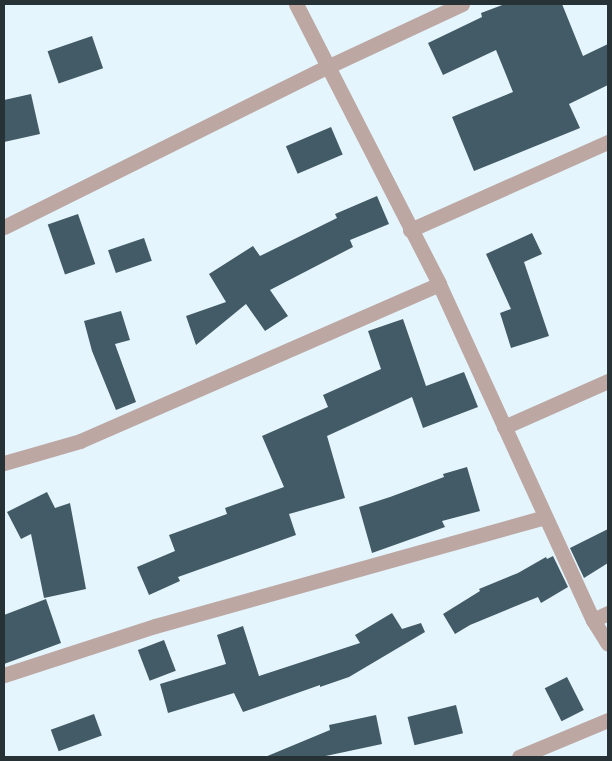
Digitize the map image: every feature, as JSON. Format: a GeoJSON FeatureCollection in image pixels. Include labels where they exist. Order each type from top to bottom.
{"type":"FeatureCollection","features":[{"type":"Feature","properties":{"kind":"street"},"geometry":{"type":"LineString","coordinates":[[296,4],[439,284],[593,620],[608,644]]}},
{"type":"Feature","properties":{"kind":"street"},"geometry":{"type":"LineString","coordinates":[[4,227],[327,67],[462,4]]}},
{"type":"Feature","properties":{"kind":"street"},"geometry":{"type":"LineString","coordinates":[[410,230],[608,142]]}},
{"type":"Feature","properties":{"kind":"street"},"geometry":{"type":"LineString","coordinates":[[4,463],[80,441],[439,284]]}},
{"type":"Feature","properties":{"kind":"street"},"geometry":{"type":"LineString","coordinates":[[504,427],[608,381]]}},
{"type":"Feature","properties":{"kind":"street"},"geometry":{"type":"LineString","coordinates":[[4,675],[155,626],[545,517]]}},
{"type":"Feature","properties":{"kind":"street"},"geometry":{"type":"LineString","coordinates":[[593,620],[608,613]]}},
{"type":"Feature","properties":{"kind":"street"},"geometry":{"type":"LineString","coordinates":[[519,757],[608,720]]}},
{"type":"Feature","properties":{"kind":"building"},"geometry":{"type":"Polygon","coordinates":[[[505,4],[562,4],[583,56],[608,44],[608,85],[569,104],[580,128],[474,171],[452,117],[513,92],[496,50],[443,75],[428,43],[482,17],[481,13],[505,4]]]}},
{"type":"Feature","properties":{"kind":"building"},"geometry":{"type":"Polygon","coordinates":[[[92,36],[103,68],[59,83],[48,51],[92,36]]]}},
{"type":"Feature","properties":{"kind":"building"},"geometry":{"type":"Polygon","coordinates":[[[31,94],[40,134],[4,142],[4,100],[31,94]]]}},
{"type":"Feature","properties":{"kind":"building"},"geometry":{"type":"Polygon","coordinates":[[[331,127],[343,155],[298,174],[286,146],[331,127]]]}},
{"type":"Feature","properties":{"kind":"building"},"geometry":{"type":"Polygon","coordinates":[[[377,196],[389,224],[350,240],[353,247],[270,290],[288,316],[265,331],[246,304],[196,345],[186,316],[226,302],[209,274],[253,246],[260,256],[337,218],[335,214],[377,196]]]}},
{"type":"Feature","properties":{"kind":"building"},"geometry":{"type":"Polygon","coordinates":[[[78,214],[95,264],[65,275],[48,224],[78,214]]]}},
{"type":"Feature","properties":{"kind":"building"},"geometry":{"type":"Polygon","coordinates":[[[532,233],[542,254],[524,262],[549,336],[511,348],[500,313],[511,309],[486,254],[532,233]]]}},
{"type":"Feature","properties":{"kind":"building"},"geometry":{"type":"Polygon","coordinates":[[[144,238],[152,261],[116,273],[108,250],[144,238]]]}},
{"type":"Feature","properties":{"kind":"building"},"geometry":{"type":"Polygon","coordinates":[[[121,311],[130,340],[115,344],[136,402],[116,410],[92,351],[84,321],[121,311]]]}},
{"type":"Feature","properties":{"kind":"building"},"geometry":{"type":"Polygon","coordinates":[[[403,319],[426,386],[464,372],[478,407],[423,428],[412,397],[327,436],[345,498],[289,514],[296,535],[178,577],[180,581],[149,595],[137,567],[175,551],[169,535],[227,514],[225,508],[284,487],[262,436],[328,407],[323,395],[381,369],[368,331],[403,319]]]}},
{"type":"Feature","properties":{"kind":"building"},"geometry":{"type":"Polygon","coordinates":[[[467,467],[480,511],[442,521],[445,527],[372,553],[359,507],[444,477],[443,474],[467,467]]]}},
{"type":"Feature","properties":{"kind":"building"},"geometry":{"type":"Polygon","coordinates":[[[47,492],[55,508],[70,503],[86,589],[44,598],[31,534],[21,539],[7,512],[47,492]]]}},
{"type":"Feature","properties":{"kind":"building"},"geometry":{"type":"Polygon","coordinates":[[[608,529],[608,563],[584,578],[570,548],[608,529]]]}},
{"type":"Feature","properties":{"kind":"building"},"geometry":{"type":"Polygon","coordinates":[[[553,556],[568,587],[541,603],[538,597],[470,625],[455,634],[443,614],[480,591],[479,589],[518,573],[546,557],[547,559],[553,556]]]}},
{"type":"Feature","properties":{"kind":"building"},"geometry":{"type":"Polygon","coordinates":[[[46,599],[61,643],[4,664],[4,615],[46,599]]]}},
{"type":"Feature","properties":{"kind":"building"},"geometry":{"type":"Polygon","coordinates":[[[392,613],[402,629],[421,623],[425,632],[349,677],[243,712],[234,693],[168,713],[160,684],[226,664],[217,635],[243,626],[259,676],[360,643],[355,635],[392,613]]]}},
{"type":"Feature","properties":{"kind":"building"},"geometry":{"type":"Polygon","coordinates":[[[164,640],[176,671],[150,681],[138,650],[164,640]]]}},
{"type":"Feature","properties":{"kind":"building"},"geometry":{"type":"Polygon","coordinates":[[[567,677],[584,710],[562,721],[545,688],[567,677]]]}},
{"type":"Feature","properties":{"kind":"building"},"geometry":{"type":"Polygon","coordinates":[[[456,705],[463,733],[415,745],[407,717],[456,705]]]}},
{"type":"Feature","properties":{"kind":"building"},"geometry":{"type":"Polygon","coordinates":[[[94,714],[102,736],[59,751],[51,730],[94,714]]]}},
{"type":"Feature","properties":{"kind":"building"},"geometry":{"type":"Polygon","coordinates":[[[376,715],[382,744],[321,757],[265,757],[330,730],[329,725],[376,715]]]}}]}
